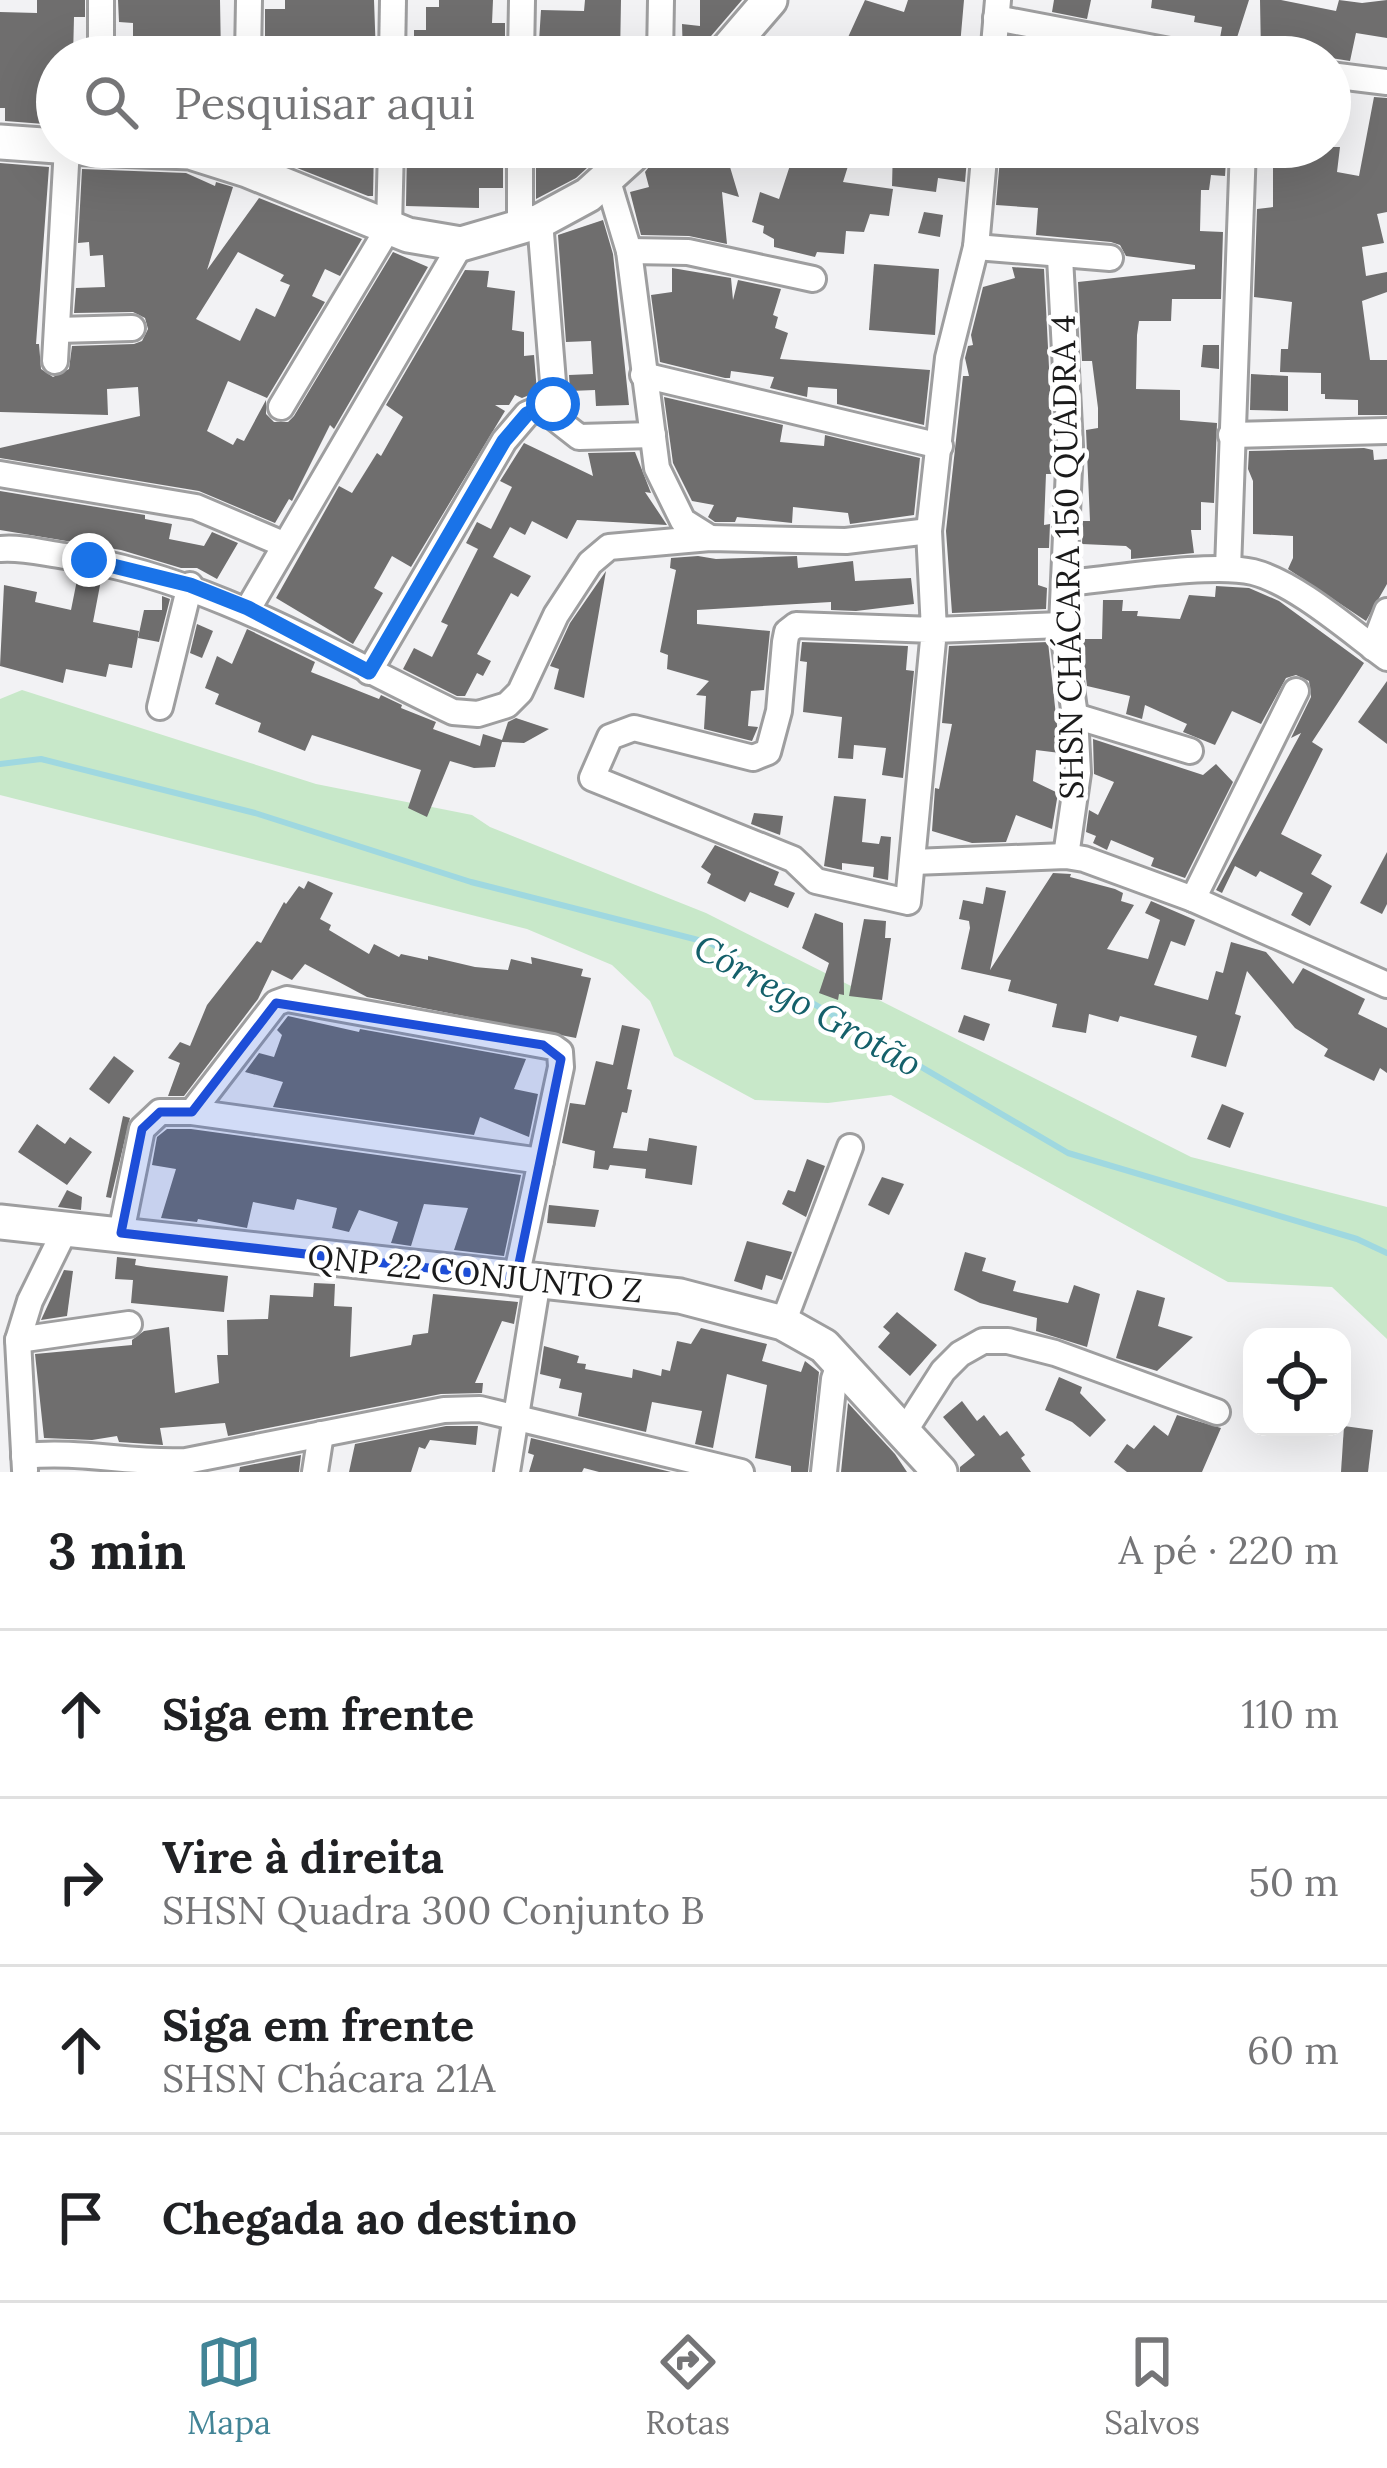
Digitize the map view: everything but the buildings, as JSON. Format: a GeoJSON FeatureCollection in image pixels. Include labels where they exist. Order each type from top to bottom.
{"type":"FeatureCollection","features":[{"type":"Feature","properties":{"kind":"street"},"geometry":{"type":"LineString","coordinates":[[101,0],[101,36]]}},
{"type":"Feature","properties":{"kind":"street"},"geometry":{"type":"LineString","coordinates":[[248,36],[249,0]]}},
{"type":"Feature","properties":{"kind":"street"},"geometry":{"type":"LineString","coordinates":[[392,36],[393,0]]}},
{"type":"Feature","properties":{"kind":"street"},"geometry":{"type":"LineString","coordinates":[[521,36],[522,0]]}},
{"type":"Feature","properties":{"kind":"street"},"geometry":{"type":"LineString","coordinates":[[661,0],[661,36]]}},
{"type":"Feature","properties":{"kind":"street"},"geometry":{"type":"LineString","coordinates":[[739,36],[770,0]]}},
{"type":"Feature","properties":{"kind":"street"},"geometry":{"type":"LineString","coordinates":[[997,9],[1112,36]]}},
{"type":"Feature","properties":{"kind":"street"},"geometry":{"type":"LineString","coordinates":[[1351,78],[1387,82]]}},
{"type":"Feature","properties":{"kind":"street"},"geometry":{"type":"LineString","coordinates":[[0,142],[36,145]]}},
{"type":"Feature","properties":{"kind":"street"},"geometry":{"type":"LineString","coordinates":[[55,361],[62,168]]}},
{"type":"Feature","properties":{"kind":"street"},"geometry":{"type":"LineString","coordinates":[[268,168],[407,235],[460,244],[530,224],[588,195],[618,168]]}},
{"type":"Feature","properties":{"kind":"street"},"geometry":{"type":"LineString","coordinates":[[281,407],[389,227],[390,168]]}},
{"type":"Feature","properties":{"kind":"street"},"geometry":{"type":"LineString","coordinates":[[523,168],[553,404],[562,426],[579,437],[653,435]]}},
{"type":"Feature","properties":{"kind":"street"},"geometry":{"type":"LineString","coordinates":[[983,168],[976,248],[948,358],[929,531],[934,630],[908,902],[816,881],[793,859],[592,778],[610,737],[634,728],[753,758],[768,752],[779,711],[787,632],[796,625],[934,630],[1062,625]]}},
{"type":"Feature","properties":{"kind":"street"},"geometry":{"type":"LineString","coordinates":[[1228,569],[1243,168]]}},
{"type":"Feature","properties":{"kind":"street"},"geometry":{"type":"LineString","coordinates":[[607,178],[628,251],[657,468],[683,520],[710,538]]}},
{"type":"Feature","properties":{"kind":"street"},"geometry":{"type":"LineString","coordinates":[[248,608],[460,244]]}},
{"type":"Feature","properties":{"kind":"street"},"geometry":{"type":"LineString","coordinates":[[976,248],[1110,259]]}},
{"type":"Feature","properties":{"kind":"street"},"geometry":{"type":"LineString","coordinates":[[628,251],[688,251],[812,279]]}},
{"type":"Feature","properties":{"kind":"street","name":"SHSN CHÁCARA 150 QUADRA 4"},"geometry":{"type":"LineString","coordinates":[[1060,257],[1070,446],[1062,625],[1076,716],[1078,773],[1066,856]]}},
{"type":"Feature","properties":{"kind":"street"},"geometry":{"type":"LineString","coordinates":[[57,330],[132,328]]}},
{"type":"Feature","properties":{"kind":"street"},"geometry":{"type":"LineString","coordinates":[[643,375],[940,446]]}},
{"type":"Feature","properties":{"kind":"street"},"geometry":{"type":"LineString","coordinates":[[369,672],[504,441],[527,414],[553,404]]}},
{"type":"Feature","properties":{"kind":"street"},"geometry":{"type":"LineString","coordinates":[[1231,435],[1387,431]]}},
{"type":"Feature","properties":{"kind":"street"},"geometry":{"type":"LineString","coordinates":[[0,474],[196,507],[284,544]]}},
{"type":"Feature","properties":{"kind":"street"},"geometry":{"type":"LineString","coordinates":[[0,549],[89,560],[190,585],[248,608],[453,712],[478,714],[507,705],[520,692],[556,614],[590,563],[609,547],[710,538],[846,541],[929,531]]}},
{"type":"Feature","properties":{"kind":"street"},"geometry":{"type":"LineString","coordinates":[[1066,584],[1228,569],[1256,573],[1287,588],[1380,653],[1387,611]]}},
{"type":"Feature","properties":{"kind":"street"},"geometry":{"type":"LineString","coordinates":[[160,707],[190,585]]}},
{"type":"Feature","properties":{"kind":"street"},"geometry":{"type":"LineString","coordinates":[[1192,899],[1296,691]]}},
{"type":"Feature","properties":{"kind":"street"},"geometry":{"type":"LineString","coordinates":[[1076,716],[1190,751]]}},
{"type":"Feature","properties":{"kind":"street"},"geometry":{"type":"LineString","coordinates":[[913,862],[1084,859],[1192,899],[1387,985]]}},
{"type":"Feature","properties":{"kind":"street"},"geometry":{"type":"LineString","coordinates":[[192,1112],[276,1003],[302,1000],[560,1052],[541,1161],[507,1472]]}},
{"type":"Feature","properties":{"kind":"street"},"geometry":{"type":"LineString","coordinates":[[121,1233],[142,1129],[160,1112],[192,1112],[541,1161]]}},
{"type":"Feature","properties":{"kind":"street"},"geometry":{"type":"LineString","coordinates":[[783,1322],[850,1147]]}},
{"type":"Feature","properties":{"kind":"street","name":"QNP 22 CONJUNTO Z"},"geometry":{"type":"LineString","coordinates":[[0,1222],[680,1296],[783,1322],[840,1361],[939,1472]]}},
{"type":"Feature","properties":{"kind":"street"},"geometry":{"type":"LineString","coordinates":[[65,1228],[30,1301],[18,1340],[24,1464],[61,1452],[185,1466],[444,1410],[480,1409],[741,1472]]}},
{"type":"Feature","properties":{"kind":"street"},"geometry":{"type":"LineString","coordinates":[[18,1340],[129,1324]]}},
{"type":"Feature","properties":{"kind":"street"},"geometry":{"type":"LineString","coordinates":[[902,1435],[943,1371],[983,1341],[1008,1341],[1055,1353],[1217,1412]]}},
{"type":"Feature","properties":{"kind":"street"},"geometry":{"type":"LineString","coordinates":[[824,1472],[840,1361]]}},
{"type":"Feature","properties":{"kind":"street"},"geometry":{"type":"LineString","coordinates":[[315,1472],[321,1434]]}},
{"type":"Feature","properties":{"kind":"highlighted area"},"geometry":{"type":"Polygon","coordinates":[[[276,1003],[543,1045],[561,1059],[516,1278],[121,1233],[142,1129],[160,1112],[192,1112],[276,1003]]]}},
{"type":"Feature","properties":{"kind":"green space"},"geometry":{"type":"Polygon","coordinates":[[[22,690],[316,784],[472,815],[490,827],[706,913],[1191,1157],[1387,1207],[1387,1339],[1332,1287],[1228,1282],[891,1095],[828,1103],[755,1100],[674,1056],[650,1001],[612,965],[527,929],[0,795],[0,699],[22,690]]]}},
{"type":"Feature","properties":{"kind":"waterway","name":"Córrego Grotão"},"geometry":{"type":"LineString","coordinates":[[0,764],[41,759],[255,813],[471,882],[710,943],[1068,1153],[1357,1239],[1387,1253]]}},
{"type":"Feature","properties":{"kind":"route"},"geometry":{"type":"LineString","coordinates":[[89,560],[190,585],[248,608],[369,672],[504,441],[527,414],[553,404]]}}]}
